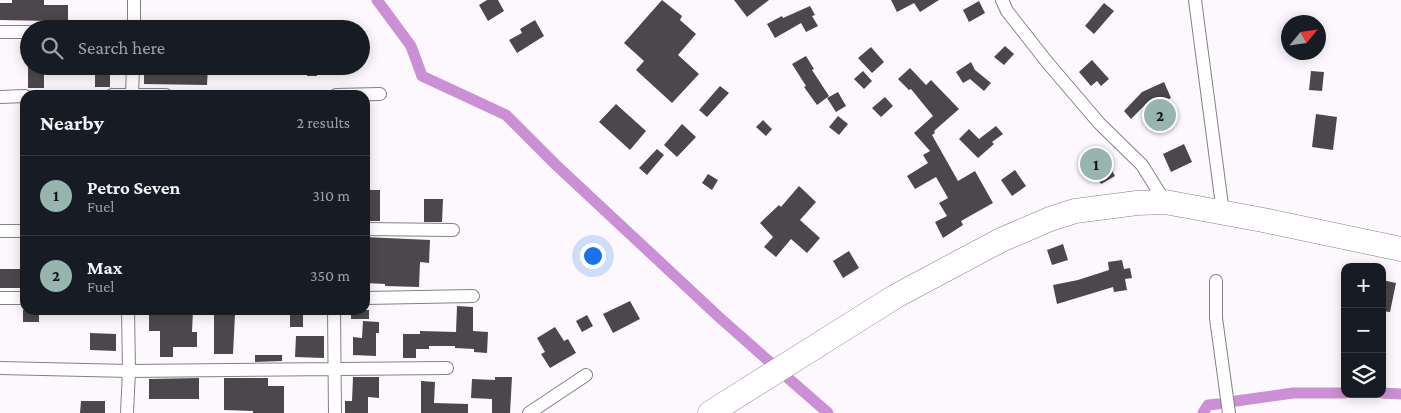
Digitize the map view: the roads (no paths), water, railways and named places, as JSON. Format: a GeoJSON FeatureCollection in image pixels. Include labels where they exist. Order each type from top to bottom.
{"type":"FeatureCollection","features":[{"type":"Feature","properties":{"kind":"highway"},"geometry":{"type":"LineString","coordinates":[[710,413],[736,405],[896,296],[1001,240],[1050,219],[1075,211],[1137,203],[1166,202],[1194,206],[1401,249]]}},
{"type":"Feature","properties":{"kind":"street"},"geometry":{"type":"LineString","coordinates":[[134,0],[134,20]]}},
{"type":"Feature","properties":{"kind":"street"},"geometry":{"type":"LineString","coordinates":[[1002,0],[1007,11],[1046,62],[1098,123],[1142,166],[1166,202]]}},
{"type":"Feature","properties":{"kind":"street"},"geometry":{"type":"LineString","coordinates":[[1195,0],[1223,213]]}},
{"type":"Feature","properties":{"kind":"street"},"geometry":{"type":"LineString","coordinates":[[0,32],[20,32]]}},
{"type":"Feature","properties":{"kind":"street"},"geometry":{"type":"LineString","coordinates":[[132,90],[133,75]]}},
{"type":"Feature","properties":{"kind":"street"},"geometry":{"type":"LineString","coordinates":[[370,94],[380,94]]}},
{"type":"Feature","properties":{"kind":"street"},"geometry":{"type":"LineString","coordinates":[[0,97],[20,96]]}},
{"type":"Feature","properties":{"kind":"street"},"geometry":{"type":"LineString","coordinates":[[370,229],[454,230]]}},
{"type":"Feature","properties":{"kind":"street"},"geometry":{"type":"LineString","coordinates":[[0,232],[20,231]]}},
{"type":"Feature","properties":{"kind":"street"},"geometry":{"type":"LineString","coordinates":[[1216,281],[1216,318],[1229,413]]}},
{"type":"Feature","properties":{"kind":"street"},"geometry":{"type":"LineString","coordinates":[[370,298],[473,296]]}},
{"type":"Feature","properties":{"kind":"street"},"geometry":{"type":"LineString","coordinates":[[0,298],[20,298]]}},
{"type":"Feature","properties":{"kind":"street"},"geometry":{"type":"LineString","coordinates":[[127,413],[129,371],[128,315]]}},
{"type":"Feature","properties":{"kind":"street"},"geometry":{"type":"LineString","coordinates":[[334,315],[335,413]]}},
{"type":"Feature","properties":{"kind":"street"},"geometry":{"type":"LineString","coordinates":[[0,368],[129,371],[447,368]]}},
{"type":"Feature","properties":{"kind":"street"},"geometry":{"type":"LineString","coordinates":[[529,413],[586,375]]}},
{"type":"Feature","properties":{"kind":"waterway"},"geometry":{"type":"LineString","coordinates":[[377,0],[411,46],[422,76],[506,115],[556,165],[771,363]]}},
{"type":"Feature","properties":{"kind":"waterway"},"geometry":{"type":"LineString","coordinates":[[788,378],[828,413]]}},
{"type":"Feature","properties":{"kind":"waterway"},"geometry":{"type":"LineString","coordinates":[[1236,401],[1293,393],[1341,393]]}},
{"type":"Feature","properties":{"kind":"waterway"},"geometry":{"type":"LineString","coordinates":[[1386,393],[1401,394]]}},
{"type":"Feature","properties":{"kind":"waterway"},"geometry":{"type":"LineString","coordinates":[[1203,413],[1208,405],[1218,404]]}},
{"type":"Feature","properties":{"kind":"place","name":"Max"},"geometry":{"type":"Point","coordinates":[1160,115]}},
{"type":"Feature","properties":{"kind":"place","name":"Petro Seven"},"geometry":{"type":"Point","coordinates":[1096,164]}}]}
